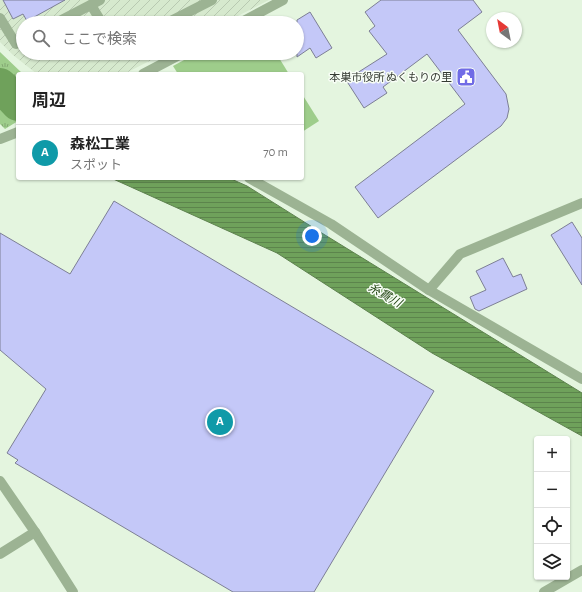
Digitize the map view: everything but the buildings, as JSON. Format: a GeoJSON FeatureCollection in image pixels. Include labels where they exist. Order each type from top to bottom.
{"type":"FeatureCollection","features":[{"type":"Feature","properties":{"kind":"street"},"geometry":{"type":"LineString","coordinates":[[181,16],[212,0]]}},
{"type":"Feature","properties":{"kind":"street"},"geometry":{"type":"LineString","coordinates":[[253,16],[283,0]]}},
{"type":"Feature","properties":{"kind":"street"},"geometry":{"type":"LineString","coordinates":[[69,16],[96,2],[100,16]]}},
{"type":"Feature","properties":{"kind":"street"},"geometry":{"type":"LineString","coordinates":[[0,18],[16,44]]}},
{"type":"Feature","properties":{"kind":"street"},"geometry":{"type":"LineString","coordinates":[[147,72],[169,60]]}},
{"type":"Feature","properties":{"kind":"street"},"geometry":{"type":"LineString","coordinates":[[0,139],[15,133]]}},
{"type":"Feature","properties":{"kind":"street"},"geometry":{"type":"LineString","coordinates":[[253,180],[331,224],[429,290],[582,379]]}},
{"type":"Feature","properties":{"kind":"street"},"geometry":{"type":"LineString","coordinates":[[429,290],[460,254],[582,203]]}},
{"type":"Feature","properties":{"kind":"street"},"geometry":{"type":"LineString","coordinates":[[0,481],[35,532],[73,592]]}},
{"type":"Feature","properties":{"kind":"street"},"geometry":{"type":"LineString","coordinates":[[0,554],[35,532]]}},
{"type":"Feature","properties":{"kind":"street"},"geometry":{"type":"LineString","coordinates":[[544,592],[582,570]]}},
{"type":"Feature","properties":{"kind":"shaded area"},"geometry":{"type":"Polygon","coordinates":[[[0,0],[269,0],[238,16],[16,16],[16,57],[0,42],[0,0]]]}},
{"type":"Feature","properties":{"kind":"shaded area"},"geometry":{"type":"Polygon","coordinates":[[[19,60],[151,60],[128,72],[34,72],[19,60]]]}},
{"type":"Feature","properties":{"kind":"green space"},"geometry":{"type":"Polygon","coordinates":[[[0,52],[21,72],[16,72],[16,84],[0,70],[0,52]]]}},
{"type":"Feature","properties":{"kind":"green space"},"geometry":{"type":"Polygon","coordinates":[[[184,60],[280,60],[288,72],[177,72],[173,66],[184,60]]]}},
{"type":"Feature","properties":{"kind":"green space"},"geometry":{"type":"Polygon","coordinates":[[[304,97],[319,121],[304,131],[304,97]]]}},
{"type":"Feature","properties":{"kind":"green space"},"geometry":{"type":"Polygon","coordinates":[[[0,102],[16,116],[16,122],[5,129],[0,124],[0,102]]]}},
{"type":"Feature","properties":{"kind":"water"},"geometry":{"type":"Polygon","coordinates":[[[115,180],[234,180],[247,186],[582,393],[582,436],[432,353],[277,253],[115,180]]]}},
{"type":"Feature","properties":{"kind":"waterway","name":"糸貫川"},"geometry":{"type":"LineString","coordinates":[[0,85],[16,102]]}},
{"type":"Feature","properties":{"kind":"place","name":"本巣市役所 ぬくもりの里"},"geometry":{"type":"Point","coordinates":[466,77]}},
{"type":"Feature","properties":{"kind":"place","name":"森松工業"},"geometry":{"type":"Point","coordinates":[220,422]}}]}
